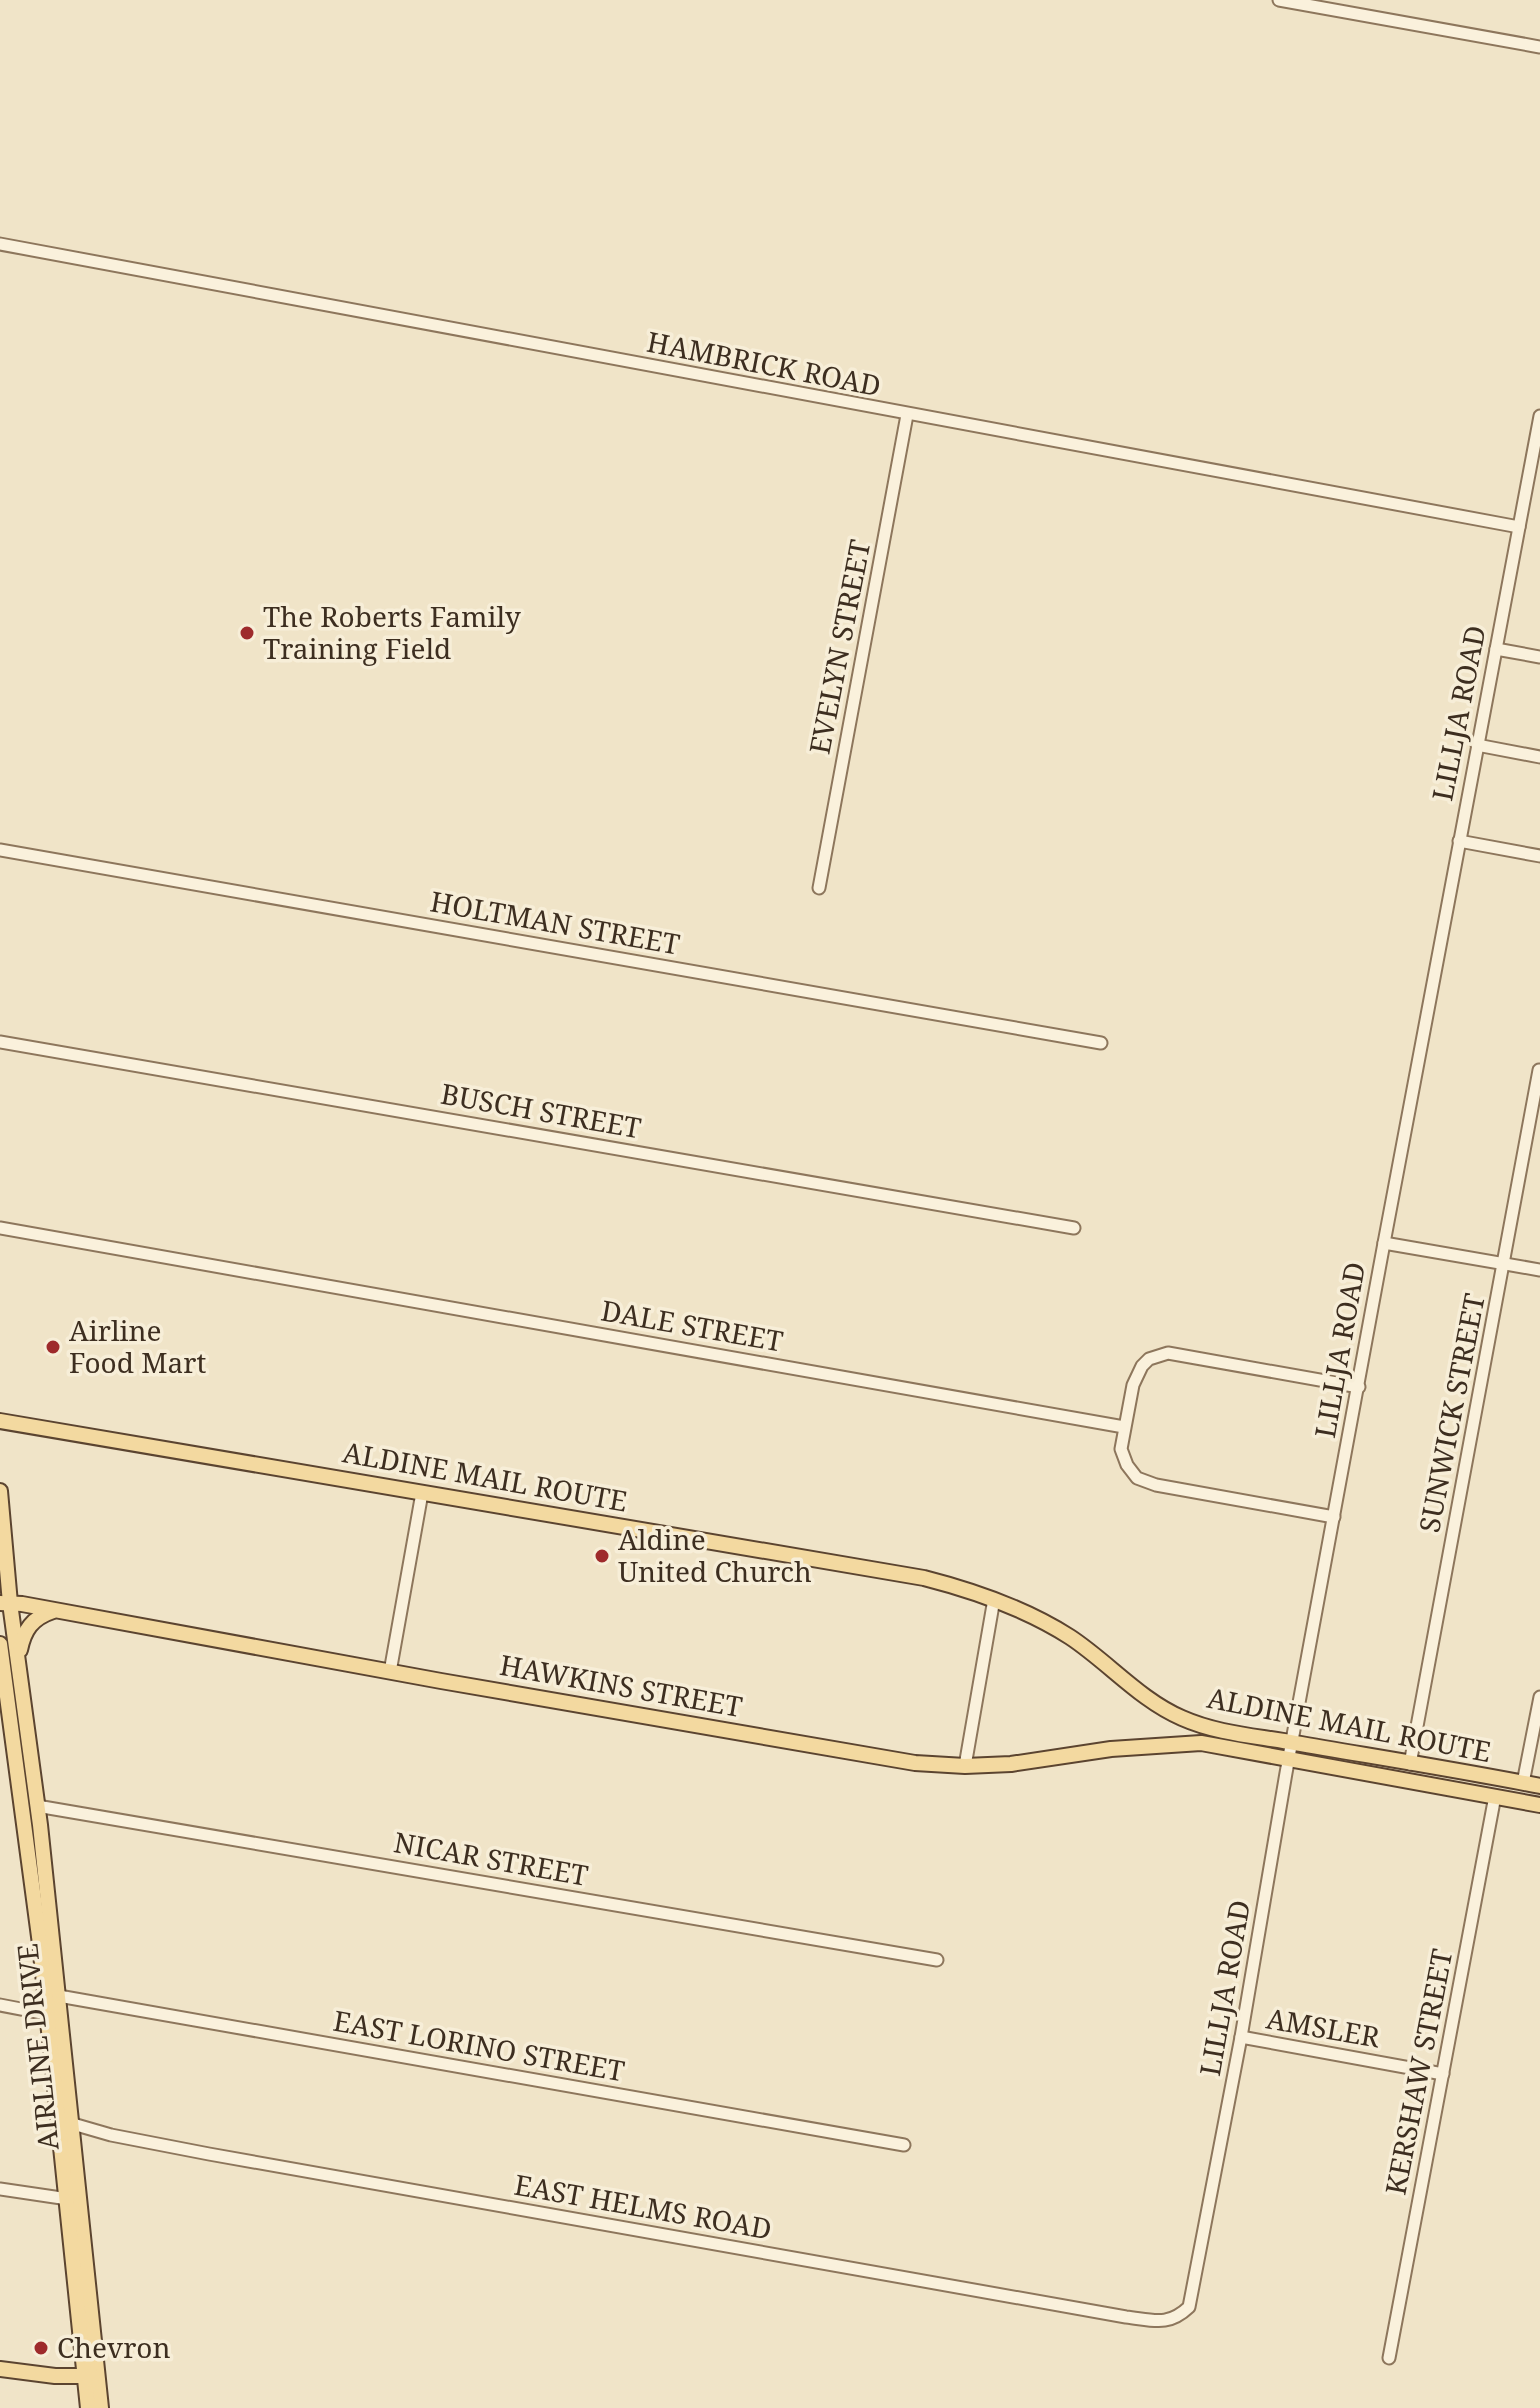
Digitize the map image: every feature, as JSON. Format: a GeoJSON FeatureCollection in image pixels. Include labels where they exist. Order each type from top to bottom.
{"type":"FeatureCollection","features":[{"type":"Feature","properties":{"kind":"main road","name":"ALDINE MAIL ROUTE"},"geometry":{"type":"LineString","coordinates":[[0,1421],[924,1578],[994,1599],[1071,1637],[1161,1707],[1184,1719],[1238,1735],[1540,1786]]}},
{"type":"Feature","properties":{"kind":"main road","name":"AIRLINE DRIVE"},"geometry":{"type":"LineString","coordinates":[[0,1491],[5,1603],[18,1661],[37,1806],[68,2199],[91,2376],[101,2408]]}},
{"type":"Feature","properties":{"kind":"main road","name":"HAWKINS STREET"},"geometry":{"type":"LineString","coordinates":[[5,1603],[870,1756],[965,1766],[1011,1764],[1167,1743],[1226,1747]]}},
{"type":"Feature","properties":{"kind":"main road"},"geometry":{"type":"LineString","coordinates":[[18,1661],[23,1633],[32,1623],[53,1611]]}},
{"type":"Feature","properties":{"kind":"main road","name":"AIRLINE DRIVE"},"geometry":{"type":"LineString","coordinates":[[0,1644],[52,1995]]}},
{"type":"Feature","properties":{"kind":"main road","name":"ALDINE MAIL ROUTE"},"geometry":{"type":"LineString","coordinates":[[1226,1747],[1540,1805]]}},
{"type":"Feature","properties":{"kind":"main road","name":"AIRLINE DRIVE"},"geometry":{"type":"LineString","coordinates":[[54,2015],[73,2124],[91,2376],[88,2408]]}},
{"type":"Feature","properties":{"kind":"main road"},"geometry":{"type":"LineString","coordinates":[[0,2369],[55,2376],[91,2376]]}},
{"type":"Feature","properties":{"kind":"street"},"geometry":{"type":"LineString","coordinates":[[1279,0],[1540,47]]}},
{"type":"Feature","properties":{"kind":"street","name":"HAMBRICK ROAD"},"geometry":{"type":"LineString","coordinates":[[0,244],[1519,527]]}},
{"type":"Feature","properties":{"kind":"street","name":"EVELYN STREET"},"geometry":{"type":"LineString","coordinates":[[819,888],[907,415]]}},
{"type":"Feature","properties":{"kind":"street","name":"LILLJA ROAD"},"geometry":{"type":"LineString","coordinates":[[1193,2294],[1384,1243],[1540,416]]}},
{"type":"Feature","properties":{"kind":"street"},"geometry":{"type":"LineString","coordinates":[[1496,649],[1540,657]]}},
{"type":"Feature","properties":{"kind":"street"},"geometry":{"type":"LineString","coordinates":[[1477,745],[1540,757]]}},
{"type":"Feature","properties":{"kind":"street"},"geometry":{"type":"LineString","coordinates":[[1459,841],[1540,856]]}},
{"type":"Feature","properties":{"kind":"street","name":"HOLTMAN STREET"},"geometry":{"type":"LineString","coordinates":[[0,850],[1101,1043]]}},
{"type":"Feature","properties":{"kind":"street","name":"BUSCH STREET"},"geometry":{"type":"LineString","coordinates":[[0,1042],[1074,1228]]}},
{"type":"Feature","properties":{"kind":"street","name":"SUNWICK STREET"},"geometry":{"type":"LineString","coordinates":[[1410,1764],[1539,1070]]}},
{"type":"Feature","properties":{"kind":"street","name":"DALE STREET"},"geometry":{"type":"LineString","coordinates":[[0,1228],[1124,1427]]}},
{"type":"Feature","properties":{"kind":"street"},"geometry":{"type":"LineString","coordinates":[[1384,1243],[1540,1270]]}},
{"type":"Feature","properties":{"kind":"street"},"geometry":{"type":"LineString","coordinates":[[1334,1517],[1156,1485],[1137,1478],[1127,1465],[1121,1449],[1124,1427],[1136,1375],[1149,1359],[1158,1355],[1191,1357],[1359,1387]]}},
{"type":"Feature","properties":{"kind":"street"},"geometry":{"type":"LineString","coordinates":[[390,1672],[422,1493]]}},
{"type":"Feature","properties":{"kind":"street"},"geometry":{"type":"LineString","coordinates":[[965,1766],[994,1599]]}},
{"type":"Feature","properties":{"kind":"street"},"geometry":{"type":"LineString","coordinates":[[1523,1783],[1540,1697]]}},
{"type":"Feature","properties":{"kind":"street","name":"KERSHAW STREET"},"geometry":{"type":"LineString","coordinates":[[1389,2358],[1495,1796]]}},
{"type":"Feature","properties":{"kind":"street","name":"NICAR STREET"},"geometry":{"type":"LineString","coordinates":[[37,1806],[937,1960]]}},
{"type":"Feature","properties":{"kind":"street","name":"EAST LORINO STREET"},"geometry":{"type":"LineString","coordinates":[[52,1995],[904,2145]]}},
{"type":"Feature","properties":{"kind":"street"},"geometry":{"type":"LineString","coordinates":[[0,2005],[54,2015]]}},
{"type":"Feature","properties":{"kind":"street","name":"AMSLER"},"geometry":{"type":"LineString","coordinates":[[1241,2037],[1443,2074]]}},
{"type":"Feature","properties":{"kind":"street","name":"EAST HELMS ROAD"},"geometry":{"type":"LineString","coordinates":[[73,2124],[111,2135],[209,2154],[1126,2317],[1159,2321],[1176,2319],[1189,2307],[1193,2294]]}},
{"type":"Feature","properties":{"kind":"street"},"geometry":{"type":"LineString","coordinates":[[0,2189],[68,2199]]}},
{"type":"Feature","properties":{"kind":"place","name":"The Roberts Family Training Field"},"geometry":{"type":"Point","coordinates":[247,633]}},
{"type":"Feature","properties":{"kind":"place","name":"Airline Food Mart"},"geometry":{"type":"Point","coordinates":[53,1347]}},
{"type":"Feature","properties":{"kind":"place","name":"Aldine United Church"},"geometry":{"type":"Point","coordinates":[602,1556]}},
{"type":"Feature","properties":{"kind":"place","name":"Chevron"},"geometry":{"type":"Point","coordinates":[41,2348]}}]}
